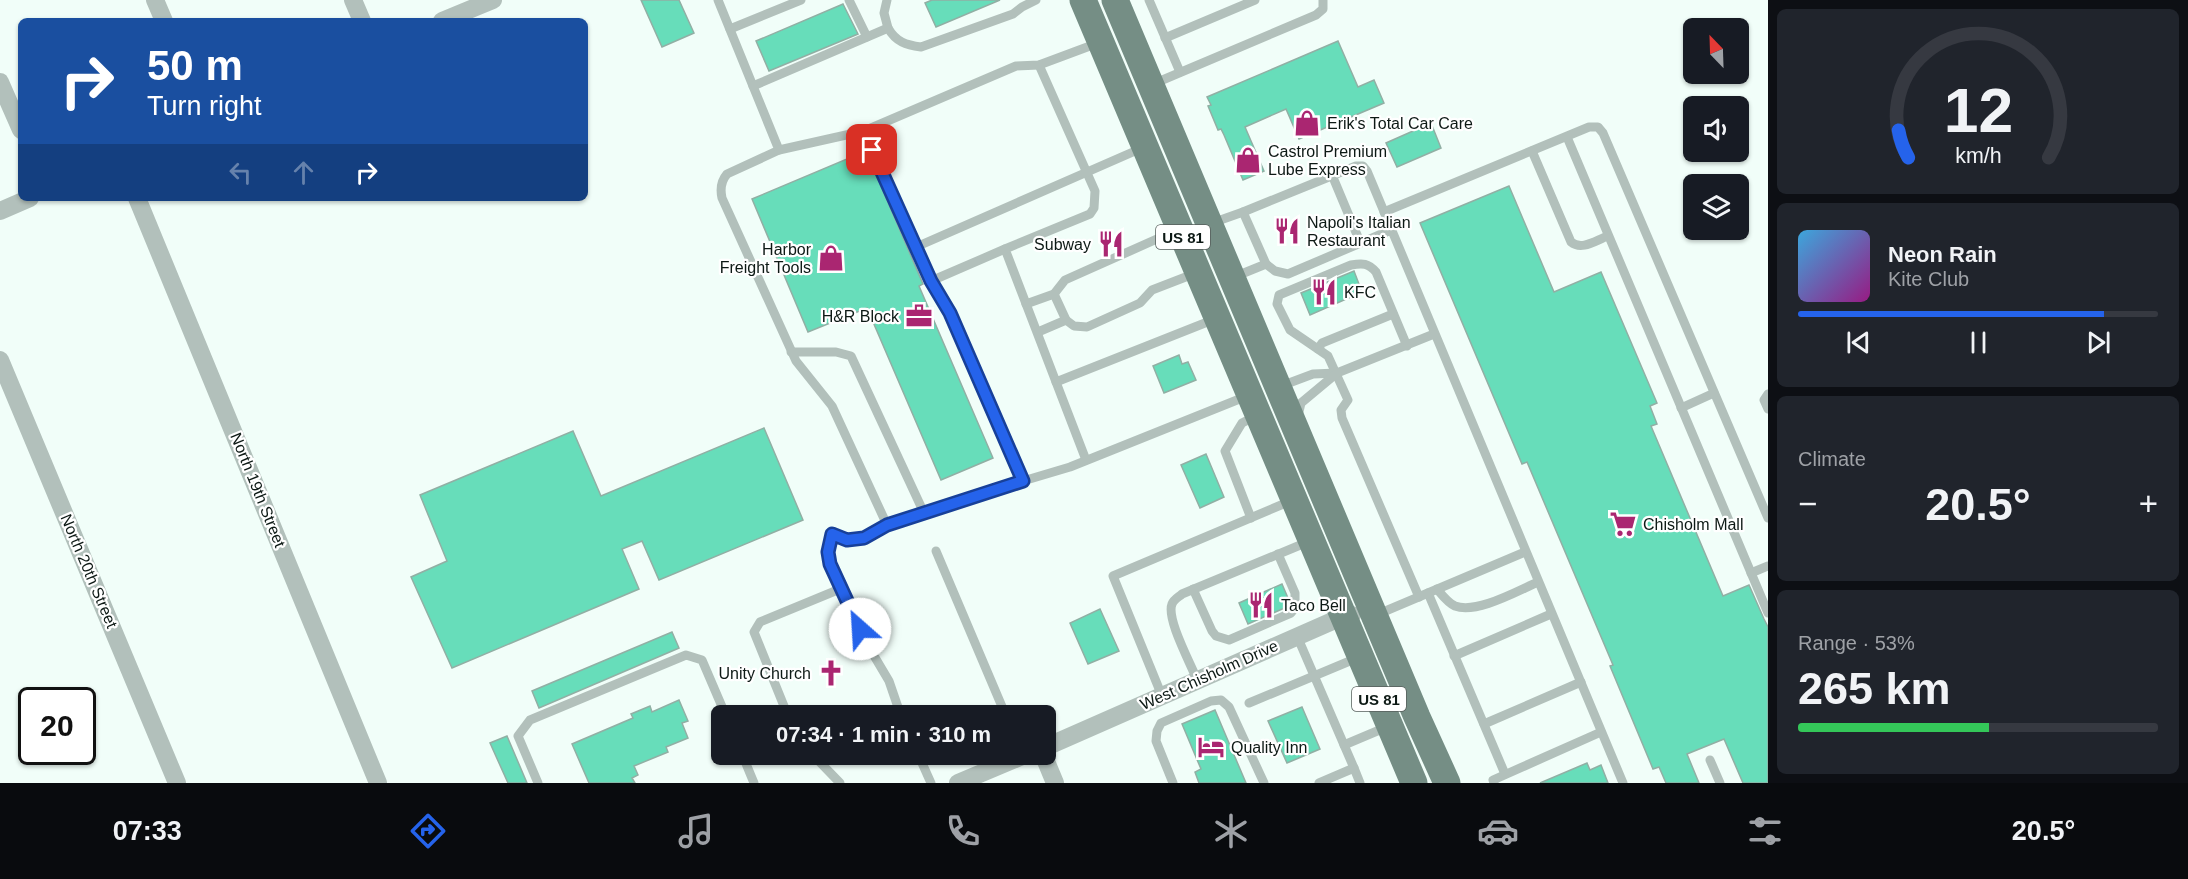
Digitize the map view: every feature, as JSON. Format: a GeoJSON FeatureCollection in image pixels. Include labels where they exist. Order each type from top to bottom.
{"type":"FeatureCollection","features":[{"type":"Feature","properties":{"kind":"main road","name":"US 81"},"geometry":{"type":"LineString","coordinates":[[1083,0],[1414,783]]}},
{"type":"Feature","properties":{"kind":"main road","name":"US 81"},"geometry":{"type":"LineString","coordinates":[[1115,0],[1376,615],[1417,717],[1447,783]]}},
{"type":"Feature","properties":{"kind":"street"},"geometry":{"type":"LineString","coordinates":[[155,0],[163,18]]}},
{"type":"Feature","properties":{"kind":"street"},"geometry":{"type":"LineString","coordinates":[[353,0],[361,18]]}},
{"type":"Feature","properties":{"kind":"street"},"geometry":{"type":"LineString","coordinates":[[449,18],[493,0]]}},
{"type":"Feature","properties":{"kind":"street"},"geometry":{"type":"LineString","coordinates":[[0,82],[18,123]]}},
{"type":"Feature","properties":{"kind":"street"},"geometry":{"type":"LineString","coordinates":[[0,211],[23,201]]}},
{"type":"Feature","properties":{"kind":"street","name":"North 19th Street"},"geometry":{"type":"LineString","coordinates":[[138,201],[378,783]]}},
{"type":"Feature","properties":{"kind":"street","name":"North 20th Street"},"geometry":{"type":"LineString","coordinates":[[0,360],[177,783]]}},
{"type":"Feature","properties":{"kind":"street","name":"West Chisholm Drive"},"geometry":{"type":"LineString","coordinates":[[1056,743],[1344,615],[1376,615]]}},
{"type":"Feature","properties":{"kind":"street"},"geometry":{"type":"LineString","coordinates":[[958,783],[1000,765]]}},
{"type":"Feature","properties":{"kind":"street"},"geometry":{"type":"LineString","coordinates":[[1048,765],[1055,783]]}},
{"type":"Feature","properties":{"kind":"lane"},"geometry":{"type":"LineString","coordinates":[[718,0],[779,150]]}},
{"type":"Feature","properties":{"kind":"lane"},"geometry":{"type":"LineString","coordinates":[[729,29],[801,0]]}},
{"type":"Feature","properties":{"kind":"lane"},"geometry":{"type":"LineString","coordinates":[[849,0],[867,37]]}},
{"type":"Feature","properties":{"kind":"lane"},"geometry":{"type":"LineString","coordinates":[[887,0],[884,13],[893,37],[906,45],[921,47],[1013,14],[1020,3],[1036,0]]}},
{"type":"Feature","properties":{"kind":"lane"},"geometry":{"type":"LineString","coordinates":[[1165,38],[1255,0]]}},
{"type":"Feature","properties":{"kind":"lane"},"geometry":{"type":"LineString","coordinates":[[1151,85],[1316,15],[1323,9],[1323,0]]}},
{"type":"Feature","properties":{"kind":"lane"},"geometry":{"type":"LineString","coordinates":[[1152,1],[1180,72]]}},
{"type":"Feature","properties":{"kind":"lane"},"geometry":{"type":"LineString","coordinates":[[753,86],[888,28]]}},
{"type":"Feature","properties":{"kind":"lane"},"geometry":{"type":"LineString","coordinates":[[887,525],[832,406],[796,362],[720,191],[722,180],[727,174],[779,150],[864,131],[1016,66],[1039,65],[1101,43]]}},
{"type":"Feature","properties":{"kind":"lane"},"geometry":{"type":"LineString","coordinates":[[931,281],[1090,214],[1094,208],[1095,190],[1039,65]]}},
{"type":"Feature","properties":{"kind":"lane"},"geometry":{"type":"LineString","coordinates":[[1384,212],[1588,127],[1598,127],[1603,133],[1768,518]]}},
{"type":"Feature","properties":{"kind":"lane"},"geometry":{"type":"LineString","coordinates":[[864,131],[931,281],[950,313],[1023,481]]}},
{"type":"Feature","properties":{"kind":"lane"},"geometry":{"type":"LineString","coordinates":[[1567,136],[1768,613]]}},
{"type":"Feature","properties":{"kind":"lane"},"geometry":{"type":"LineString","coordinates":[[916,247],[1145,147]]}},
{"type":"Feature","properties":{"kind":"lane"},"geometry":{"type":"LineString","coordinates":[[1532,151],[1571,242],[1576,246],[1582,246],[1608,236]]}},
{"type":"Feature","properties":{"kind":"lane"},"geometry":{"type":"LineString","coordinates":[[1209,224],[1356,166],[1363,166],[1367,171],[1623,783]]}},
{"type":"Feature","properties":{"kind":"lane"},"geometry":{"type":"LineString","coordinates":[[1332,176],[1360,242]]}},
{"type":"Feature","properties":{"kind":"lane"},"geometry":{"type":"LineString","coordinates":[[1244,212],[1266,264],[1275,271],[1288,274],[1391,230]]}},
{"type":"Feature","properties":{"kind":"lane"},"geometry":{"type":"LineString","coordinates":[[1026,304],[1054,294],[1065,280],[1179,229]]}},
{"type":"Feature","properties":{"kind":"lane"},"geometry":{"type":"LineString","coordinates":[[1005,249],[1086,460]]}},
{"type":"Feature","properties":{"kind":"lane"},"geometry":{"type":"LineString","coordinates":[[1407,346],[1376,272],[1370,265],[1362,263],[1351,265],[1279,295],[1277,304],[1290,330],[1328,356],[1337,373],[1348,400],[1341,410],[1341,418],[1428,593],[1505,774]]}},
{"type":"Feature","properties":{"kind":"lane"},"geometry":{"type":"LineString","coordinates":[[1232,277],[1266,264]]}},
{"type":"Feature","properties":{"kind":"lane"},"geometry":{"type":"LineString","coordinates":[[1054,294],[1066,320],[1074,326],[1088,327],[1140,303],[1152,290],[1198,272]]}},
{"type":"Feature","properties":{"kind":"lane"},"geometry":{"type":"LineString","coordinates":[[1288,274],[1293,282],[1302,286]]}},
{"type":"Feature","properties":{"kind":"lane"},"geometry":{"type":"LineString","coordinates":[[1318,349],[1322,343],[1394,314]]}},
{"type":"Feature","properties":{"kind":"lane"},"geometry":{"type":"LineString","coordinates":[[1056,382],[1217,318]]}},
{"type":"Feature","properties":{"kind":"lane"},"geometry":{"type":"LineString","coordinates":[[1038,332],[1066,320]]}},
{"type":"Feature","properties":{"kind":"lane"},"geometry":{"type":"LineString","coordinates":[[1279,387],[1313,374],[1337,373],[1434,334]]}},
{"type":"Feature","properties":{"kind":"lane"},"geometry":{"type":"LineString","coordinates":[[792,352],[836,352],[851,356],[924,513]]}},
{"type":"Feature","properties":{"kind":"lane"},"geometry":{"type":"LineString","coordinates":[[1296,427],[1301,403],[1337,373]]}},
{"type":"Feature","properties":{"kind":"lane"},"geometry":{"type":"LineString","coordinates":[[1681,408],[1714,393]]}},
{"type":"Feature","properties":{"kind":"lane"},"geometry":{"type":"LineString","coordinates":[[1768,394],[1764,400],[1768,409]]}},
{"type":"Feature","properties":{"kind":"lane"},"geometry":{"type":"LineString","coordinates":[[897,705],[889,681],[870,649],[830,564],[828,552],[832,534],[847,540],[864,538],[887,525],[1254,405]]}},
{"type":"Feature","properties":{"kind":"lane"},"geometry":{"type":"LineString","coordinates":[[1251,518],[1225,452],[1254,405]]}},
{"type":"Feature","properties":{"kind":"lane"},"geometry":{"type":"LineString","coordinates":[[1162,696],[1113,576],[1294,500]]}},
{"type":"Feature","properties":{"kind":"lane"},"geometry":{"type":"LineString","coordinates":[[1197,680],[1174,625],[1171,613],[1175,599],[1193,589],[1311,540]]}},
{"type":"Feature","properties":{"kind":"lane"},"geometry":{"type":"LineString","coordinates":[[936,551],[1001,705]]}},
{"type":"Feature","properties":{"kind":"lane"},"geometry":{"type":"LineString","coordinates":[[1376,615],[1525,552]]}},
{"type":"Feature","properties":{"kind":"lane"},"geometry":{"type":"LineString","coordinates":[[1193,589],[1212,631],[1216,636],[1229,640],[1291,613],[1295,608],[1295,593],[1278,554]]}},
{"type":"Feature","properties":{"kind":"lane"},"geometry":{"type":"LineString","coordinates":[[1751,573],[1768,566]]}},
{"type":"Feature","properties":{"kind":"lane"},"geometry":{"type":"LineString","coordinates":[[1428,593],[1444,598],[1454,606],[1472,608],[1538,582]]}},
{"type":"Feature","properties":{"kind":"lane"},"geometry":{"type":"LineString","coordinates":[[784,705],[754,632],[760,622],[840,589]]}},
{"type":"Feature","properties":{"kind":"lane"},"geometry":{"type":"LineString","coordinates":[[1454,656],[1551,614]]}},
{"type":"Feature","properties":{"kind":"lane"},"geometry":{"type":"LineString","coordinates":[[1297,636],[1360,783]]}},
{"type":"Feature","properties":{"kind":"lane"},"geometry":{"type":"LineString","coordinates":[[538,783],[518,736],[530,720],[686,655],[702,660],[721,705]]}},
{"type":"Feature","properties":{"kind":"lane"},"geometry":{"type":"LineString","coordinates":[[1249,703],[1361,657]]}},
{"type":"Feature","properties":{"kind":"lane"},"geometry":{"type":"LineString","coordinates":[[1484,724],[1581,682]]}},
{"type":"Feature","properties":{"kind":"lane"},"geometry":{"type":"LineString","coordinates":[[1173,783],[1156,741],[1161,723],[1211,701],[1221,700],[1229,707],[1264,783]]}},
{"type":"Feature","properties":{"kind":"lane"},"geometry":{"type":"LineString","coordinates":[[1344,745],[1390,726]]}},
{"type":"Feature","properties":{"kind":"lane"},"geometry":{"type":"LineString","coordinates":[[1494,783],[1493,780],[1505,774],[1601,732]]}},
{"type":"Feature","properties":{"kind":"lane"},"geometry":{"type":"LineString","coordinates":[[1710,760],[1720,783]]}},
{"type":"Feature","properties":{"kind":"lane"},"geometry":{"type":"LineString","coordinates":[[747,765],[754,783]]}},
{"type":"Feature","properties":{"kind":"lane"},"geometry":{"type":"LineString","coordinates":[[823,765],[840,783]]}},
{"type":"Feature","properties":{"kind":"lane"},"geometry":{"type":"LineString","coordinates":[[923,765],[931,783]]}},
{"type":"Feature","properties":{"kind":"lane"},"geometry":{"type":"LineString","coordinates":[[1319,783],[1354,768]]}},
{"type":"Feature","properties":{"kind":"building"},"geometry":{"type":"Polygon","coordinates":[[[641,0],[679,0],[694,33],[662,47],[641,0]]]}},
{"type":"Feature","properties":{"kind":"building"},"geometry":{"type":"Polygon","coordinates":[[[932,0],[1000,0],[936,27],[925,3],[932,0]]]}},
{"type":"Feature","properties":{"kind":"building"},"geometry":{"type":"Polygon","coordinates":[[[843,4],[858,34],[769,71],[756,41],[843,4]]]}},
{"type":"Feature","properties":{"kind":"building"},"geometry":{"type":"Polygon","coordinates":[[[1338,41],[1358,87],[1374,80],[1384,103],[1299,139],[1286,109],[1245,127],[1264,171],[1243,180],[1221,129],[1218,130],[1208,106],[1211,105],[1207,97],[1338,41]]]}},
{"type":"Feature","properties":{"kind":"building"},"geometry":{"type":"Polygon","coordinates":[[[1431,123],[1441,148],[1397,167],[1386,143],[1431,123]]]}},
{"type":"Feature","properties":{"kind":"building"},"geometry":{"type":"Polygon","coordinates":[[[866,151],[923,284],[919,286],[993,458],[941,480],[867,308],[808,332],[752,199],[866,151]]]}},
{"type":"Feature","properties":{"kind":"building","name":"Chisholm Mall"},"geometry":{"type":"Polygon","coordinates":[[[1509,186],[1554,292],[1601,272],[1657,403],[1650,406],[1657,424],[1651,426],[1723,596],[1749,585],[1768,627],[1768,783],[1743,783],[1724,739],[1687,754],[1699,783],[1666,783],[1659,767],[1653,769],[1610,666],[1613,665],[1527,462],[1522,464],[1420,223],[1509,186]]]}},
{"type":"Feature","properties":{"kind":"building"},"geometry":{"type":"Polygon","coordinates":[[[1354,271],[1362,292],[1310,315],[1301,293],[1354,271]]]}},
{"type":"Feature","properties":{"kind":"building"},"geometry":{"type":"Polygon","coordinates":[[[1179,355],[1182,364],[1188,362],[1196,380],[1164,393],[1153,366],[1179,355]]]}},
{"type":"Feature","properties":{"kind":"building"},"geometry":{"type":"Polygon","coordinates":[[[764,428],[803,520],[659,580],[642,541],[622,549],[639,589],[452,668],[411,577],[447,561],[420,495],[573,431],[601,496],[764,428]]]}},
{"type":"Feature","properties":{"kind":"building"},"geometry":{"type":"Polygon","coordinates":[[[1206,454],[1224,497],[1200,508],[1181,465],[1206,454]]]}},
{"type":"Feature","properties":{"kind":"building"},"geometry":{"type":"Polygon","coordinates":[[[1282,584],[1288,598],[1287,607],[1248,624],[1239,603],[1282,584]]]}},
{"type":"Feature","properties":{"kind":"building"},"geometry":{"type":"Polygon","coordinates":[[[1100,609],[1119,651],[1088,664],[1070,623],[1100,609]]]}},
{"type":"Feature","properties":{"kind":"building"},"geometry":{"type":"Polygon","coordinates":[[[672,632],[679,648],[539,708],[532,691],[672,632]]]}},
{"type":"Feature","properties":{"kind":"building"},"geometry":{"type":"Polygon","coordinates":[[[679,700],[688,721],[682,723],[688,738],[666,747],[668,752],[634,766],[638,775],[632,778],[635,783],[589,783],[572,744],[633,718],[631,714],[650,706],[652,712],[679,700]]]}},
{"type":"Feature","properties":{"kind":"building"},"geometry":{"type":"Polygon","coordinates":[[[1302,707],[1320,749],[1287,763],[1268,721],[1302,707]]]}},
{"type":"Feature","properties":{"kind":"building","name":"Quality Inn"},"geometry":{"type":"Polygon","coordinates":[[[1215,710],[1246,783],[1199,783],[1195,772],[1201,769],[1182,724],[1215,710]]]}},
{"type":"Feature","properties":{"kind":"building"},"geometry":{"type":"Polygon","coordinates":[[[507,736],[527,783],[508,783],[490,743],[507,736]]]}},
{"type":"Feature","properties":{"kind":"building"},"geometry":{"type":"Polygon","coordinates":[[[1587,763],[1590,770],[1601,765],[1608,783],[1540,783],[1587,763]]]}},
{"type":"Feature","properties":{"kind":"place","name":"Erik's Total Car Care"},"geometry":{"type":"Point","coordinates":[1307,123]}},
{"type":"Feature","properties":{"kind":"place","name":"Castrol Premium Lube Express"},"geometry":{"type":"Point","coordinates":[1248,160]}},
{"type":"Feature","properties":{"kind":"place","name":"Napoli's Italian Restaurant"},"geometry":{"type":"Point","coordinates":[1287,231]}},
{"type":"Feature","properties":{"kind":"place","name":"Subway"},"geometry":{"type":"Point","coordinates":[1111,244]}},
{"type":"Feature","properties":{"kind":"place","name":"Harbor Freight Tools"},"geometry":{"type":"Point","coordinates":[831,258]}},
{"type":"Feature","properties":{"kind":"place","name":"KFC"},"geometry":{"type":"Point","coordinates":[1324,292]}},
{"type":"Feature","properties":{"kind":"place","name":"H&R Block"},"geometry":{"type":"Point","coordinates":[919,316]}},
{"type":"Feature","properties":{"kind":"place","name":"Chisholm Mall"},"geometry":{"type":"Point","coordinates":[1623,524]}},
{"type":"Feature","properties":{"kind":"place","name":"Taco Bell"},"geometry":{"type":"Point","coordinates":[1261,605]}},
{"type":"Feature","properties":{"kind":"place","name":"Unity Church"},"geometry":{"type":"Point","coordinates":[831,673]}},
{"type":"Feature","properties":{"kind":"place","name":"Quality Inn"},"geometry":{"type":"Point","coordinates":[1211,747]}},
{"type":"Feature","properties":{"kind":"route"},"geometry":{"type":"LineString","coordinates":[[860,629],[830,564],[828,552],[832,534],[847,540],[864,538],[887,525],[1023,481],[950,313],[931,281],[872,150]]}}]}
